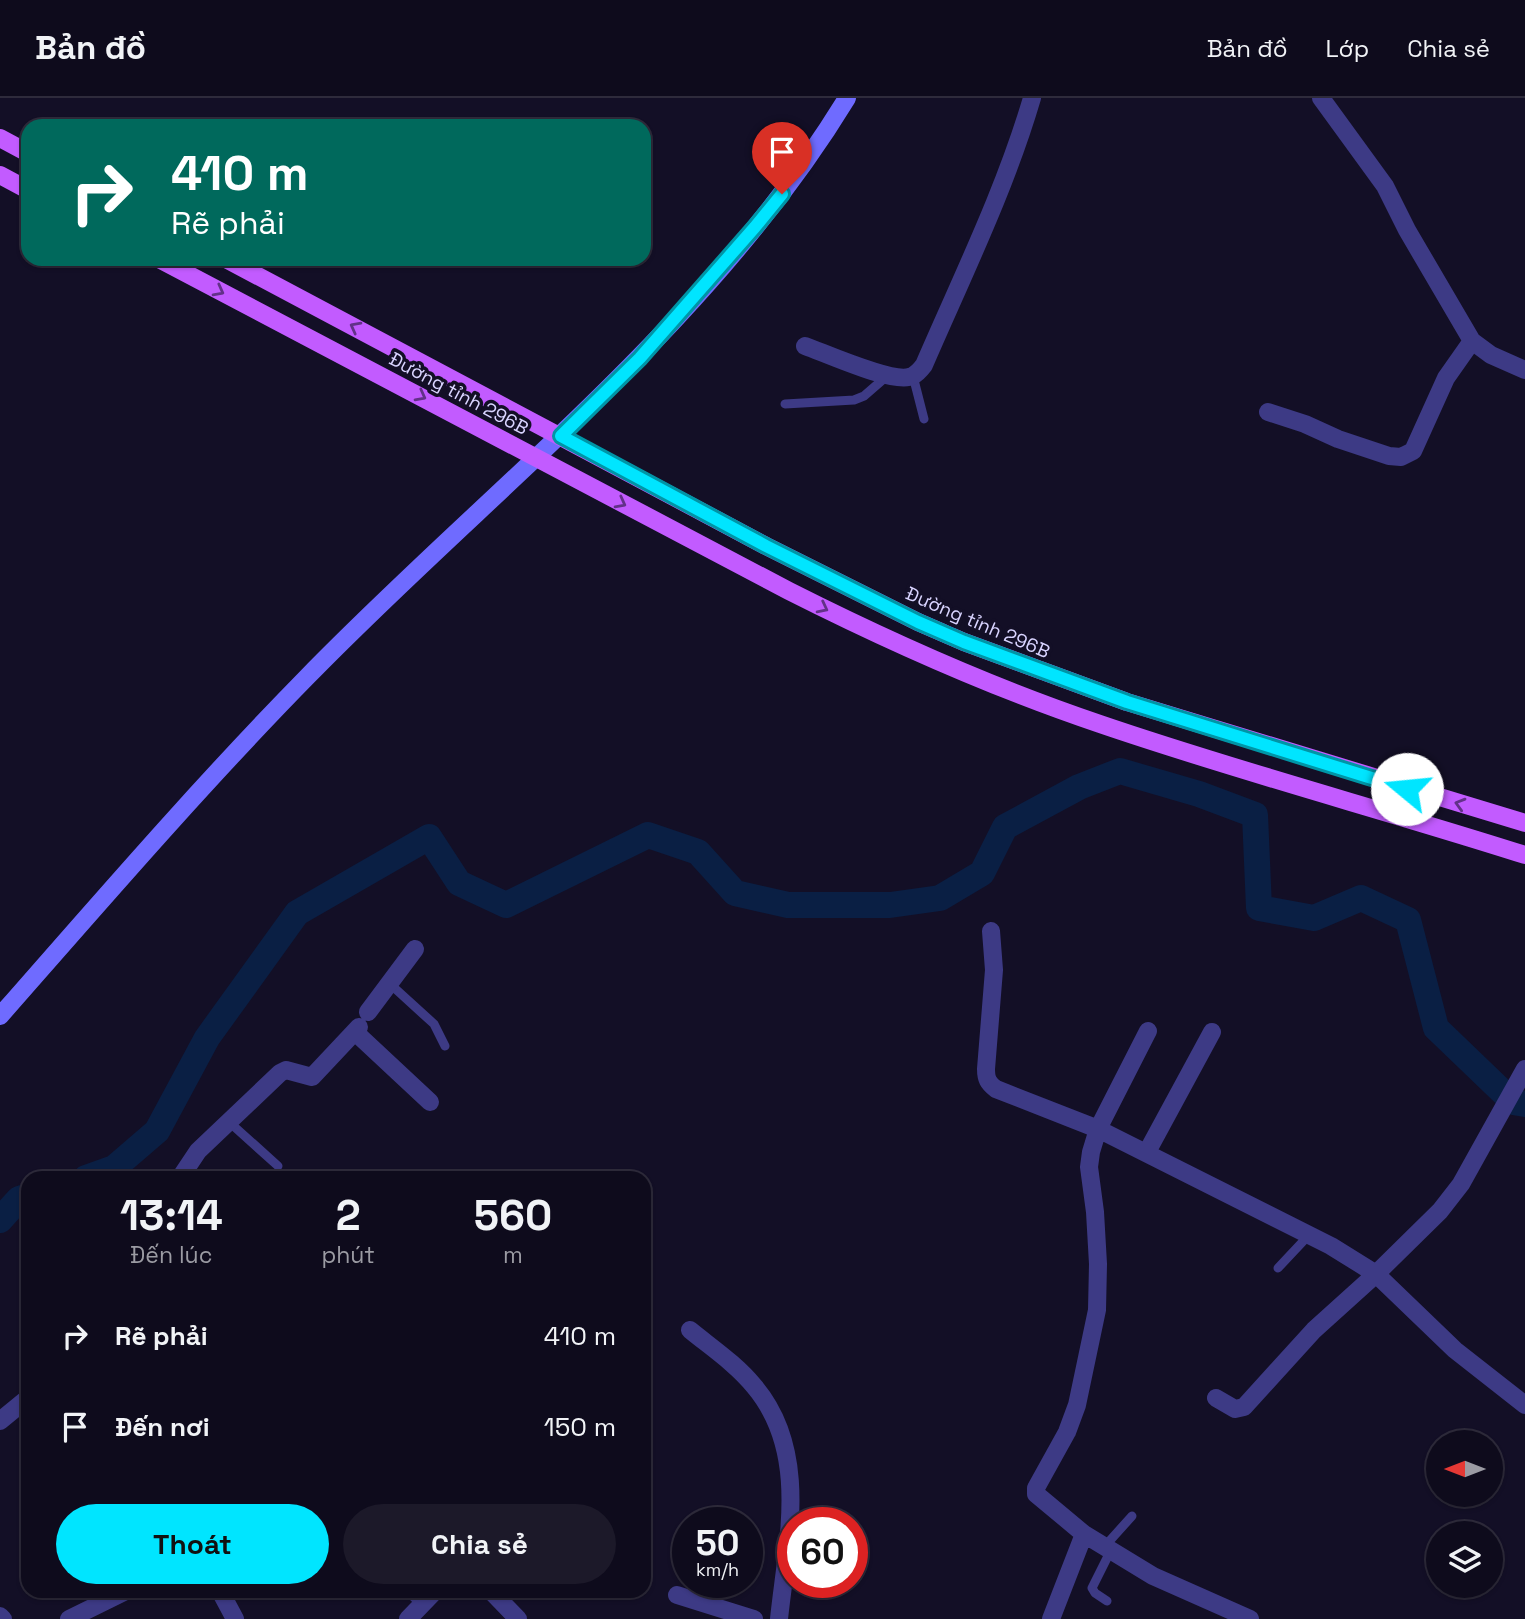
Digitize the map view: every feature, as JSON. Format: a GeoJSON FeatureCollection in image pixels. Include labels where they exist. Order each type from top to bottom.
{"type":"FeatureCollection","features":[{"type":"Feature","properties":{"kind":"main road"},"geometry":{"type":"LineString","coordinates":[[0,138],[21,149]]}},
{"type":"Feature","properties":{"kind":"main road"},"geometry":{"type":"LineString","coordinates":[[0,175],[21,186]]}},
{"type":"Feature","properties":{"kind":"main road","name":"Đường tỉnh 296B"},"geometry":{"type":"LineString","coordinates":[[172,266],[838,616],[975,678],[1101,725],[1525,855]]}},
{"type":"Feature","properties":{"kind":"main road","name":"Đường tỉnh 296B"},"geometry":{"type":"LineString","coordinates":[[239,266],[766,546],[964,642],[1127,702],[1525,823]]}},
{"type":"Feature","properties":{"kind":"street"},"geometry":{"type":"LineString","coordinates":[[0,1016],[145,851],[308,676],[640,358],[755,227],[826,133],[847,98]]}},
{"type":"Feature","properties":{"kind":"street"},"geometry":{"type":"LineString","coordinates":[[805,346],[887,376],[903,379],[913,376],[924,365],[1002,188],[1032,98]]}},
{"type":"Feature","properties":{"kind":"street"},"geometry":{"type":"LineString","coordinates":[[1321,98],[1385,186],[1407,230],[1472,341],[1492,355],[1525,370]]}},
{"type":"Feature","properties":{"kind":"street"},"geometry":{"type":"LineString","coordinates":[[1268,412],[1305,424],[1338,439],[1389,456],[1401,457],[1413,451],[1420,440],[1446,378],[1472,341]]}},
{"type":"Feature","properties":{"kind":"street"},"geometry":{"type":"LineString","coordinates":[[990,930],[993,971],[986,1069],[989,1085],[1098,1129],[1311,1234],[1376,1274],[1455,1350],[1525,1405]]}},
{"type":"Feature","properties":{"kind":"street"},"geometry":{"type":"LineString","coordinates":[[185,1171],[198,1151],[280,1073],[286,1070],[307,1077],[317,1074],[361,1024],[415,949]]}},
{"type":"Feature","properties":{"kind":"street"},"geometry":{"type":"LineString","coordinates":[[361,1024],[430,1102]]}},
{"type":"Feature","properties":{"kind":"street"},"geometry":{"type":"LineString","coordinates":[[1149,1031],[1098,1129],[1091,1152],[1089,1167],[1098,1264],[1097,1310],[1091,1346],[1073,1414],[1067,1432],[1036,1488],[1036,1494],[1084,1534],[1153,1576],[1250,1619]]}},
{"type":"Feature","properties":{"kind":"street"},"geometry":{"type":"LineString","coordinates":[[1147,1152],[1212,1032]]}},
{"type":"Feature","properties":{"kind":"street"},"geometry":{"type":"LineString","coordinates":[[1216,1398],[1234,1409],[1244,1407],[1314,1330],[1440,1211],[1461,1184],[1525,1069]]}},
{"type":"Feature","properties":{"kind":"street"},"geometry":{"type":"LineString","coordinates":[[690,1330],[734,1365],[756,1388],[784,1443],[791,1482],[792,1510],[779,1619]]}},
{"type":"Feature","properties":{"kind":"street"},"geometry":{"type":"LineString","coordinates":[[0,1421],[21,1404]]}},
{"type":"Feature","properties":{"kind":"street"},"geometry":{"type":"LineString","coordinates":[[1051,1619],[1084,1534]]}},
{"type":"Feature","properties":{"kind":"street"},"geometry":{"type":"LineString","coordinates":[[69,1619],[97,1613],[117,1598]]}},
{"type":"Feature","properties":{"kind":"street"},"geometry":{"type":"LineString","coordinates":[[224,1598],[235,1619]]}},
{"type":"Feature","properties":{"kind":"street"},"geometry":{"type":"LineString","coordinates":[[408,1619],[428,1598]]}},
{"type":"Feature","properties":{"kind":"street"},"geometry":{"type":"LineString","coordinates":[[498,1598],[518,1619]]}},
{"type":"Feature","properties":{"kind":"street"},"geometry":{"type":"LineString","coordinates":[[687,1598],[754,1619]]}},
{"type":"Feature","properties":{"kind":"lane"},"geometry":{"type":"LineString","coordinates":[[785,404],[854,400],[864,396],[887,376]]}},
{"type":"Feature","properties":{"kind":"lane"},"geometry":{"type":"LineString","coordinates":[[913,376],[924,419]]}},
{"type":"Feature","properties":{"kind":"lane"},"geometry":{"type":"LineString","coordinates":[[388,983],[435,1024],[445,1046]]}},
{"type":"Feature","properties":{"kind":"lane"},"geometry":{"type":"LineString","coordinates":[[228,1121],[278,1166]]}},
{"type":"Feature","properties":{"kind":"lane"},"geometry":{"type":"LineString","coordinates":[[1278,1268],[1311,1234]]}},
{"type":"Feature","properties":{"kind":"lane"},"geometry":{"type":"LineString","coordinates":[[1107,1601],[1092,1588],[1108,1548],[1132,1516]]}},
{"type":"Feature","properties":{"kind":"lane"},"geometry":{"type":"LineString","coordinates":[[414,1598],[422,1605]]}},
{"type":"Feature","properties":{"kind":"waterway"},"geometry":{"type":"LineString","coordinates":[[106,1171],[114,1168],[157,1131],[207,1038],[297,913],[429,837],[459,883],[506,905],[648,835],[698,852],[735,893],[788,905],[890,905],[940,898],[982,873],[1005,827],[1079,787],[1120,771],[1199,794],[1255,815],[1259,908],[1314,918],[1361,898],[1408,920],[1436,1028],[1513,1102],[1525,1104]]}},
{"type":"Feature","properties":{"kind":"waterway"},"geometry":{"type":"LineString","coordinates":[[0,1220],[21,1198]]}},
{"type":"Feature","properties":{"kind":"route"},"geometry":{"type":"LineString","coordinates":[[782,194],[640,358],[561,436],[766,546],[964,642],[1127,702],[1407,789]]}}]}
